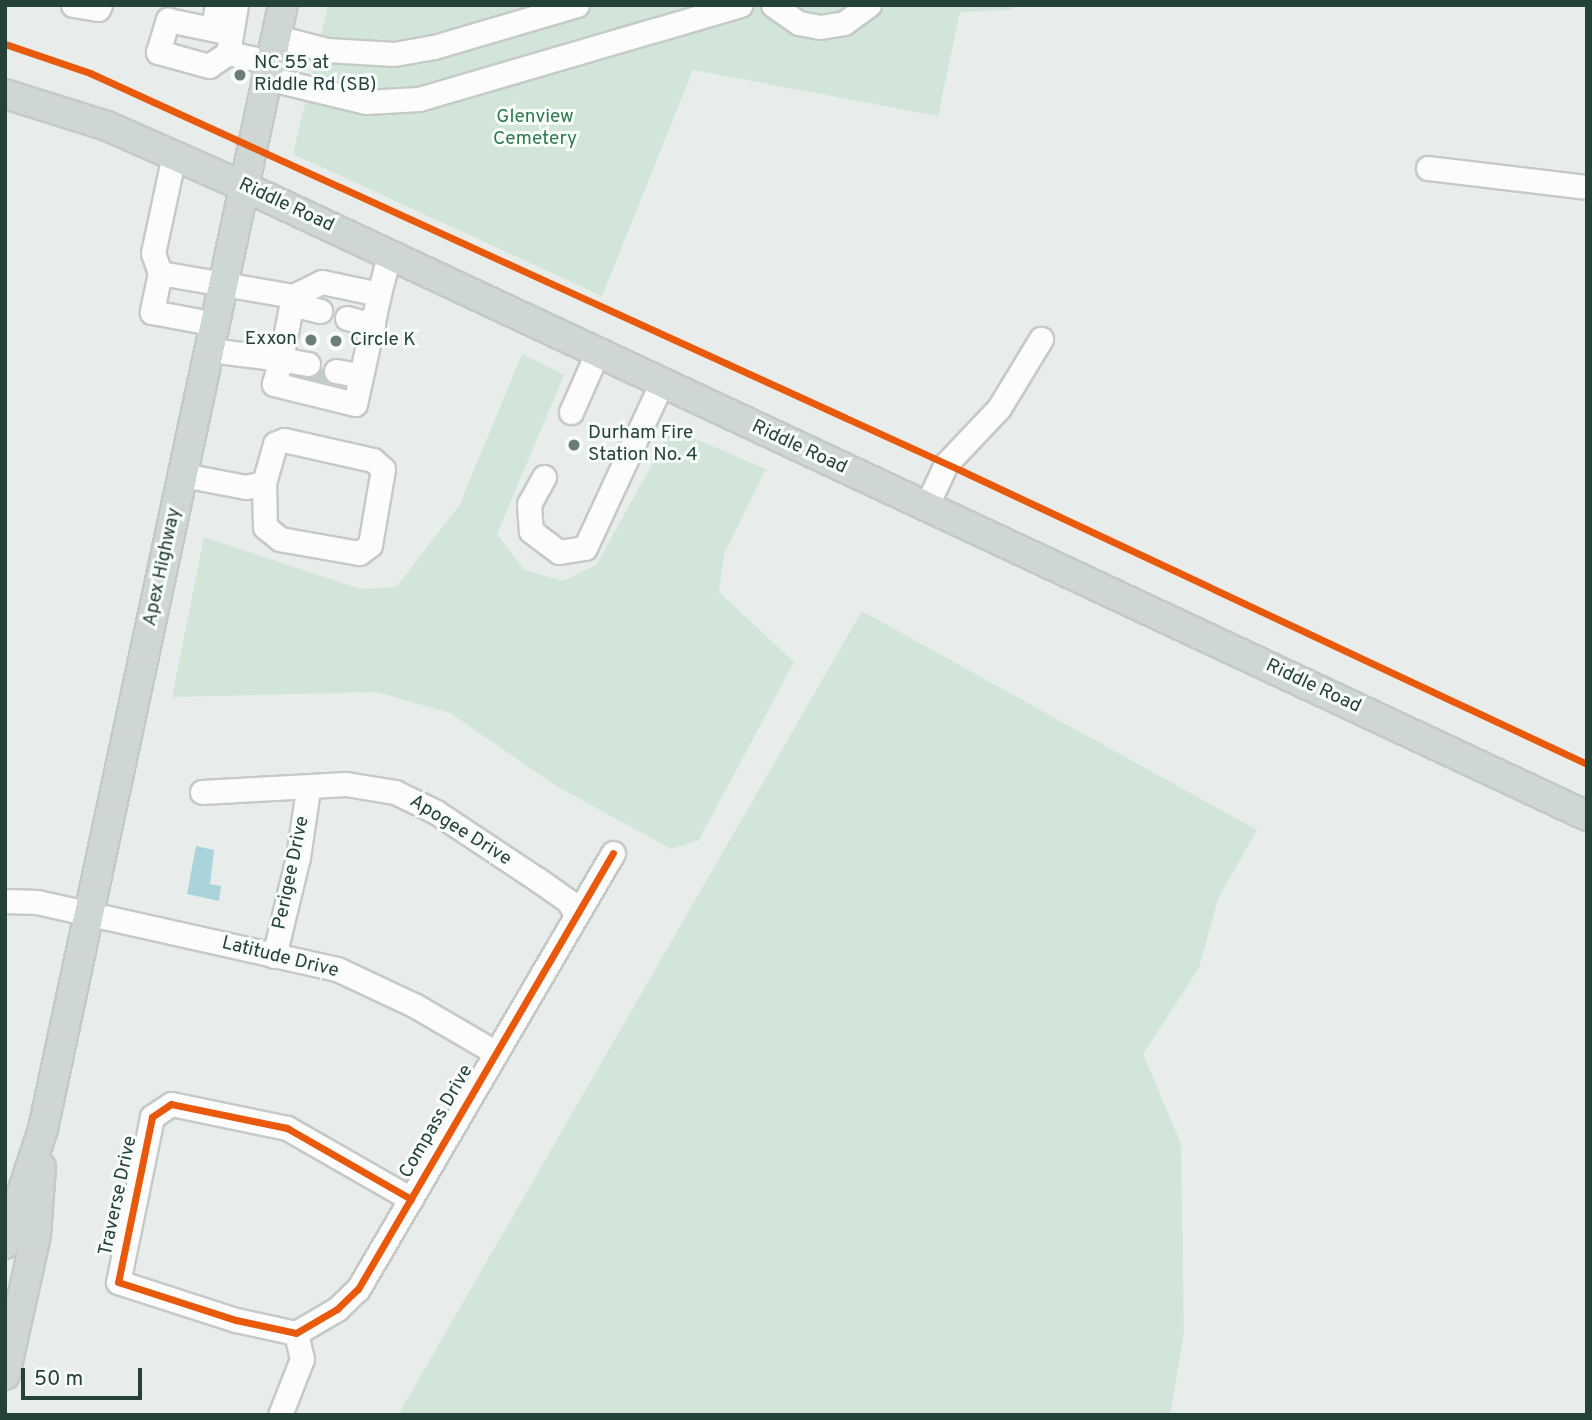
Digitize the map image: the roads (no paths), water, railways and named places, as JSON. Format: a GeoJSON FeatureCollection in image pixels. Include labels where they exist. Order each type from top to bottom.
{"type":"FeatureCollection","features":[{"type":"Feature","properties":{"kind":"main road","name":"Apex Highway"},"geometry":{"type":"LineString","coordinates":[[5,1244],[43,1129],[283,5]]}},
{"type":"Feature","properties":{"kind":"main road","name":"Riddle Road"},"geometry":{"type":"LineString","coordinates":[[5,94],[97,123],[245,187],[1587,816]]}},
{"type":"Feature","properties":{"kind":"main road","name":"Apex Highway"},"geometry":{"type":"LineString","coordinates":[[5,1375],[36,1235],[43,1129]]}},
{"type":"Feature","properties":{"kind":"street"},"geometry":{"type":"LineString","coordinates":[[74,5],[98,9],[100,5]]}},
{"type":"Feature","properties":{"kind":"street"},"geometry":{"type":"LineString","coordinates":[[218,5],[224,38]]}},
{"type":"Feature","properties":{"kind":"street"},"geometry":{"type":"LineString","coordinates":[[224,38],[236,5]]}},
{"type":"Feature","properties":{"kind":"street"},"geometry":{"type":"LineString","coordinates":[[271,59],[327,50],[394,54],[435,47],[577,5]]}},
{"type":"Feature","properties":{"kind":"street"},"geometry":{"type":"LineString","coordinates":[[224,38],[366,102],[419,99],[741,5]]}},
{"type":"Feature","properties":{"kind":"street"},"geometry":{"type":"LineString","coordinates":[[773,5],[799,23],[820,27],[844,23],[869,5]]}},
{"type":"Feature","properties":{"kind":"street"},"geometry":{"type":"LineString","coordinates":[[174,155],[153,253],[160,273],[152,312],[279,365],[307,371]]}},
{"type":"Feature","properties":{"kind":"street"},"geometry":{"type":"LineString","coordinates":[[1428,168],[1587,187]]}},
{"type":"Feature","properties":{"kind":"street"},"geometry":{"type":"LineString","coordinates":[[376,308],[322,282],[307,298],[279,365],[274,384],[355,404],[389,256]]}},
{"type":"Feature","properties":{"kind":"street"},"geometry":{"type":"LineString","coordinates":[[160,273],[307,298]]}},
{"type":"Feature","properties":{"kind":"street"},"geometry":{"type":"LineString","coordinates":[[349,309],[376,308]]}},
{"type":"Feature","properties":{"kind":"street"},"geometry":{"type":"LineString","coordinates":[[926,507],[946,464],[999,408],[1041,339]]}},
{"type":"Feature","properties":{"kind":"street"},"geometry":{"type":"LineString","coordinates":[[571,411],[597,354]]}},
{"type":"Feature","properties":{"kind":"street"},"geometry":{"type":"LineString","coordinates":[[334,376],[360,382]]}},
{"type":"Feature","properties":{"kind":"street"},"geometry":{"type":"LineString","coordinates":[[544,477],[529,504],[531,531],[559,552],[585,548],[661,384]]}},
{"type":"Feature","properties":{"kind":"street"},"geometry":{"type":"LineString","coordinates":[[284,440],[373,460],[383,469],[370,545],[359,553],[280,539],[264,527],[264,482],[275,444],[284,440]]}},
{"type":"Feature","properties":{"kind":"street"},"geometry":{"type":"LineString","coordinates":[[183,475],[246,486],[264,482]]}},
{"type":"Feature","properties":{"kind":"street","name":"Apogee Drive"},"geometry":{"type":"LineString","coordinates":[[202,792],[308,789],[346,784],[395,792],[436,812],[537,879],[568,901],[576,914]]}},
{"type":"Feature","properties":{"kind":"street","name":"Perigee Drive"},"geometry":{"type":"LineString","coordinates":[[274,956],[298,857],[308,789]]}},
{"type":"Feature","properties":{"kind":"street","name":"Compass Drive"},"geometry":{"type":"LineString","coordinates":[[296,1333],[358,1289],[613,853]]}},
{"type":"Feature","properties":{"kind":"street","name":"Latitude Drive"},"geometry":{"type":"LineString","coordinates":[[5,901],[37,902],[337,969],[414,1005],[496,1053]]}},
{"type":"Feature","properties":{"kind":"street","name":"Traverse Drive"},"geometry":{"type":"LineString","coordinates":[[296,1333],[236,1320],[117,1282],[152,1117],[171,1104],[287,1128],[411,1199]]}},
{"type":"Feature","properties":{"kind":"street"},"geometry":{"type":"LineString","coordinates":[[280,1415],[302,1359],[296,1333]]}},
{"type":"Feature","properties":{"kind":"water"},"geometry":{"type":"Polygon","coordinates":[[[196,846],[214,850],[210,884],[221,886],[219,901],[187,894],[196,846]]]}},
{"type":"Feature","properties":{"kind":"tunnel"},"geometry":{"type":"LineString","coordinates":[[305,377],[333,382]]}},
{"type":"Feature","properties":{"kind":"place","name":"NC 55 at Riddle Rd (SB)"},"geometry":{"type":"Point","coordinates":[240,75]}},
{"type":"Feature","properties":{"kind":"place","name":"Exxon"},"geometry":{"type":"Point","coordinates":[311,340]}},
{"type":"Feature","properties":{"kind":"place","name":"Circle K"},"geometry":{"type":"Point","coordinates":[336,341]}},
{"type":"Feature","properties":{"kind":"place","name":"Durham Fire Station No. 4"},"geometry":{"type":"Point","coordinates":[574,445]}},
{"type":"Feature","properties":{"kind":"park label","name":"Glenview Cemetery"},"geometry":{"type":"Point","coordinates":[535,129]}}]}
